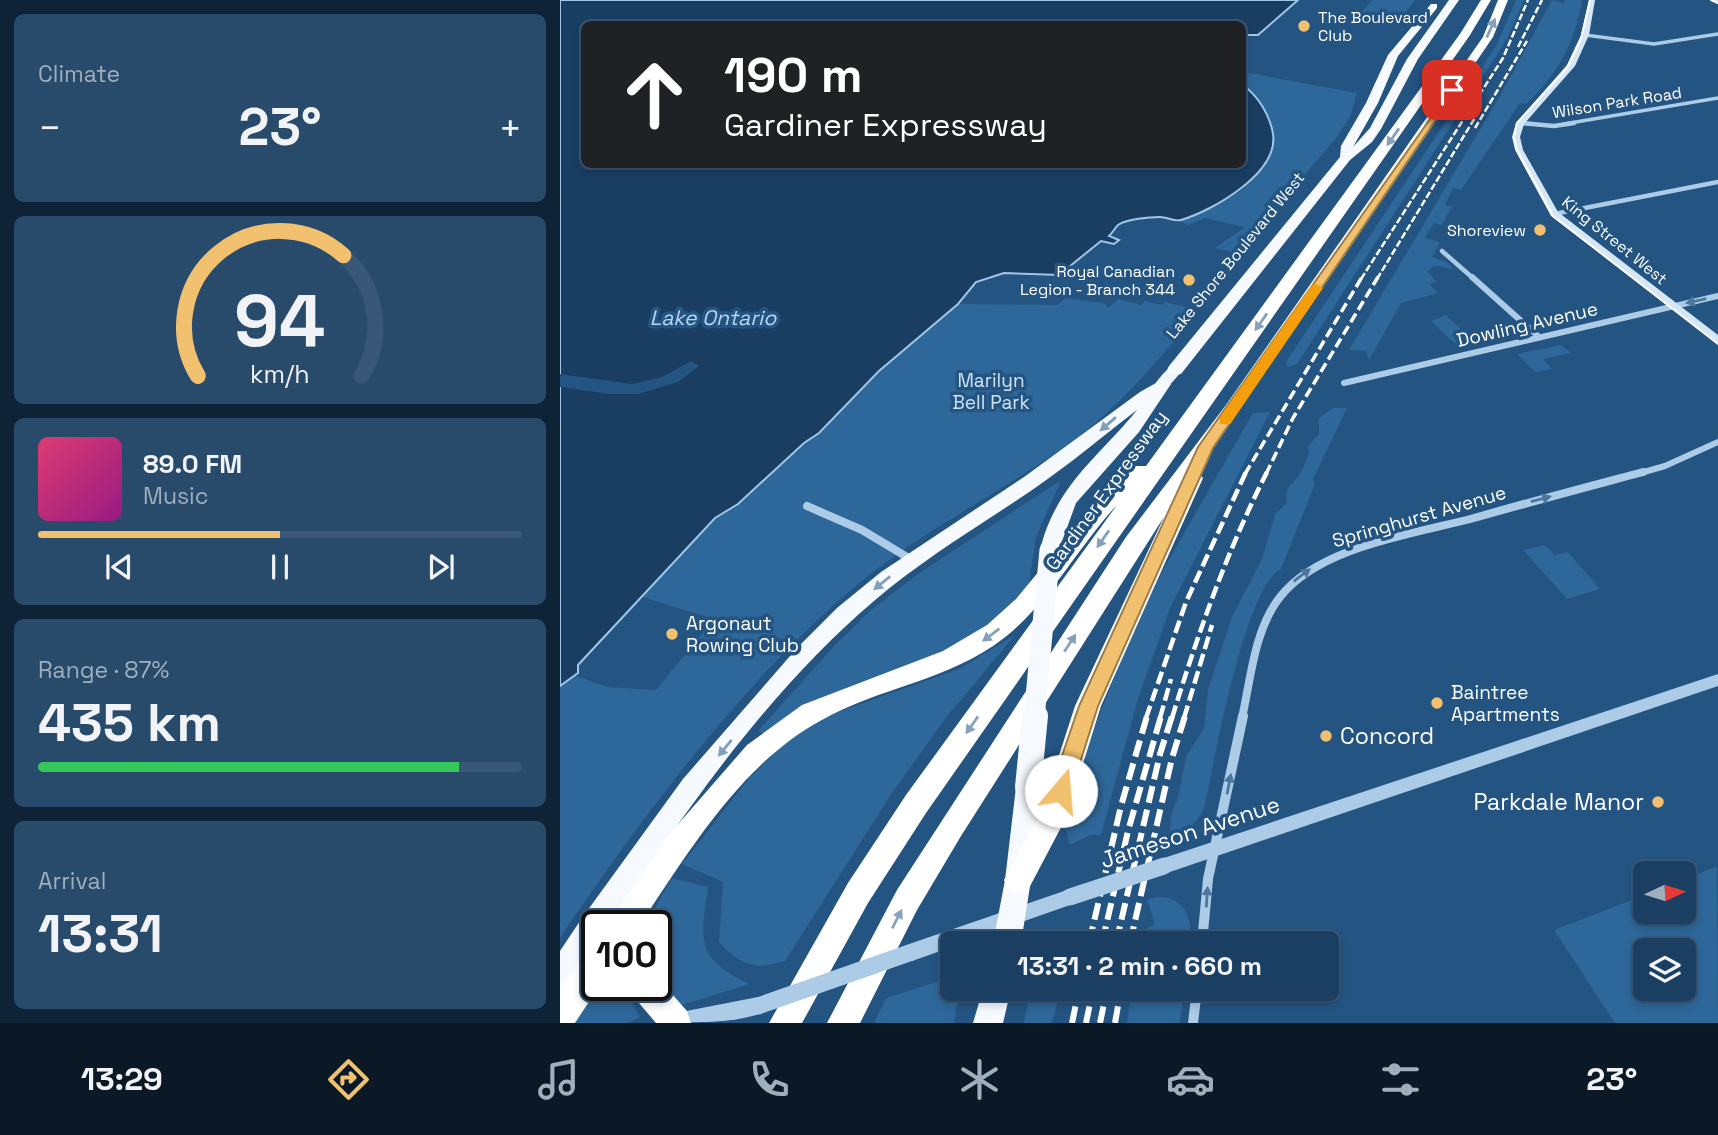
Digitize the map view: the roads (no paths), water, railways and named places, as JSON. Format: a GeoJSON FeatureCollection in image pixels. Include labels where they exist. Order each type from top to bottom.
{"type":"FeatureCollection","features":[{"type":"Feature","properties":{"kind":"highway","name":"Lake Shore Boulevard West"},"geometry":{"type":"LineString","coordinates":[[1346,157],[1347,145],[1394,55],[1439,0]]}},
{"type":"Feature","properties":{"kind":"highway","name":"Lake Shore Boulevard West"},"geometry":{"type":"LineString","coordinates":[[1169,377],[1346,157],[1360,149],[1383,118],[1406,71],[1454,0]]}},
{"type":"Feature","properties":{"kind":"highway","name":"Gardiner Expressway"},"geometry":{"type":"LineString","coordinates":[[785,1023],[858,894],[916,804],[1465,35],[1486,0]]}},
{"type":"Feature","properties":{"kind":"highway"},"geometry":{"type":"LineString","coordinates":[[844,1023],[907,900],[951,827],[1134,543],[1206,447],[1488,37],[1503,0]]}},
{"type":"Feature","properties":{"kind":"highway"},"geometry":{"type":"LineString","coordinates":[[1009,931],[1018,880],[1055,524],[1072,493],[1102,456],[1144,416],[1169,377]]}},
{"type":"Feature","properties":{"kind":"highway"},"geometry":{"type":"LineString","coordinates":[[560,976],[603,908],[671,815],[769,694],[846,613],[912,560],[1047,470],[1169,377]]}},
{"type":"Feature","properties":{"kind":"highway"},"geometry":{"type":"LineString","coordinates":[[632,910],[689,830],[749,761],[793,723],[834,702],[945,663],[996,632],[1033,596],[1101,509],[1188,425]]}},
{"type":"Feature","properties":{"kind":"highway"},"geometry":{"type":"LineString","coordinates":[[1018,880],[1052,818],[1088,706],[1206,447]]}},
{"type":"Feature","properties":{"kind":"highway"},"geometry":{"type":"LineString","coordinates":[[646,910],[655,888],[689,830]]}},
{"type":"Feature","properties":{"kind":"highway"},"geometry":{"type":"LineString","coordinates":[[560,1018],[581,986]]}},
{"type":"Feature","properties":{"kind":"highway"},"geometry":{"type":"LineString","coordinates":[[657,1001],[674,1022]]}},
{"type":"Feature","properties":{"kind":"highway"},"geometry":{"type":"LineString","coordinates":[[988,1023],[994,1001]]}},
{"type":"Feature","properties":{"kind":"main road"},"geometry":{"type":"LineString","coordinates":[[1520,123],[1563,78],[1585,35],[1592,0]]}},
{"type":"Feature","properties":{"kind":"main road","name":"King Street West"},"geometry":{"type":"LineString","coordinates":[[1520,123],[1516,137],[1519,150],[1554,214],[1718,341]]}},
{"type":"Feature","properties":{"kind":"street"},"geometry":{"type":"LineString","coordinates":[[1585,35],[1656,44],[1718,34]]}},
{"type":"Feature","properties":{"kind":"street","name":"Wilson Park Road"},"geometry":{"type":"LineString","coordinates":[[1520,123],[1554,126],[1718,98]]}},
{"type":"Feature","properties":{"kind":"street"},"geometry":{"type":"LineString","coordinates":[[1554,214],[1718,182]]}},
{"type":"Feature","properties":{"kind":"street"},"geometry":{"type":"LineString","coordinates":[[1442,251],[1539,337]]}},
{"type":"Feature","properties":{"kind":"street","name":"Dowling Avenue"},"geometry":{"type":"LineString","coordinates":[[1344,383],[1718,296]]}},
{"type":"Feature","properties":{"kind":"street","name":"Springhurst Avenue"},"geometry":{"type":"LineString","coordinates":[[1203,931],[1208,879],[1261,630],[1268,612],[1292,582],[1314,565],[1358,549],[1677,460],[1718,442]]}},
{"type":"Feature","properties":{"kind":"street"},"geometry":{"type":"LineString","coordinates":[[807,506],[862,530],[912,560]]}},
{"type":"Feature","properties":{"kind":"street","name":"Jameson Avenue"},"geometry":{"type":"LineString","coordinates":[[674,1022],[758,1006],[1012,915],[1214,851],[1718,680]]}},
{"type":"Feature","properties":{"kind":"street"},"geometry":{"type":"LineString","coordinates":[[1193,1023],[1196,1001]]}},
{"type":"Feature","properties":{"kind":"water","name":"Lake Ontario"},"geometry":{"type":"Polygon","coordinates":[[[560,0],[1298,0],[1258,35],[1246,35],[1246,21],[581,21],[581,168],[1246,168],[1246,88],[1262,106],[1273,134],[1272,149],[1266,163],[1255,176],[1209,208],[1179,220],[1156,217],[1122,223],[1109,236],[1119,240],[1114,244],[1101,241],[1059,275],[1004,273],[976,282],[958,304],[879,371],[819,433],[804,443],[738,504],[715,518],[578,665],[578,673],[560,686],[560,0]]]}},
{"type":"Feature","properties":{"kind":"tram line"},"geometry":{"type":"LineString","coordinates":[[1590,0],[1581,39],[1567,68],[1517,123],[1514,137],[1517,150],[1553,216],[1718,344]]}},
{"type":"Feature","properties":{"kind":"tram line"},"geometry":{"type":"LineString","coordinates":[[1711,0],[1718,3]]}},
{"type":"Feature","properties":{"kind":"railway"},"geometry":{"type":"LineString","coordinates":[[1361,279],[1503,58],[1528,0]]}},
{"type":"Feature","properties":{"kind":"railway"},"geometry":{"type":"LineString","coordinates":[[1518,47],[1542,0]]}},
{"type":"Feature","properties":{"kind":"railway"},"geometry":{"type":"LineString","coordinates":[[1475,128],[1527,41]]}},
{"type":"Feature","properties":{"kind":"railway"},"geometry":{"type":"LineString","coordinates":[[1377,279],[1476,116]]}},
{"type":"Feature","properties":{"kind":"railway"},"geometry":{"type":"LineString","coordinates":[[1245,473],[1362,277]]}},
{"type":"Feature","properties":{"kind":"railway"},"geometry":{"type":"LineString","coordinates":[[1266,474],[1293,418],[1378,277]]}},
{"type":"Feature","properties":{"kind":"railway"},"geometry":{"type":"LineString","coordinates":[[1172,718],[1214,593],[1267,472]]}},
{"type":"Feature","properties":{"kind":"railway"},"geometry":{"type":"LineString","coordinates":[[1146,718],[1186,602],[1245,473]]}},
{"type":"Feature","properties":{"kind":"railway"},"geometry":{"type":"LineString","coordinates":[[1184,718],[1212,625]]}},
{"type":"Feature","properties":{"kind":"railway"},"geometry":{"type":"LineString","coordinates":[[1160,718],[1171,679]]}},
{"type":"Feature","properties":{"kind":"railway"},"geometry":{"type":"LineString","coordinates":[[1092,931],[1121,806],[1147,716]]}},
{"type":"Feature","properties":{"kind":"railway"},"geometry":{"type":"LineString","coordinates":[[1105,931],[1128,831],[1161,716]]}},
{"type":"Feature","properties":{"kind":"railway"},"geometry":{"type":"LineString","coordinates":[[1119,931],[1160,754],[1172,716]]}},
{"type":"Feature","properties":{"kind":"railway"},"geometry":{"type":"LineString","coordinates":[[1133,931],[1172,758],[1185,716]]}},
{"type":"Feature","properties":{"kind":"railway"},"geometry":{"type":"LineString","coordinates":[[1072,1023],[1077,1001]]}},
{"type":"Feature","properties":{"kind":"railway"},"geometry":{"type":"LineString","coordinates":[[1086,1023],[1091,1001]]}},
{"type":"Feature","properties":{"kind":"railway"},"geometry":{"type":"LineString","coordinates":[[1100,1023],[1105,1001]]}},
{"type":"Feature","properties":{"kind":"railway"},"geometry":{"type":"LineString","coordinates":[[1115,1023],[1119,1001]]}},
{"type":"Feature","properties":{"kind":"place","name":"The Boulevard Club"},"geometry":{"type":"Point","coordinates":[1304,26]}},
{"type":"Feature","properties":{"kind":"place","name":"Shoreview"},"geometry":{"type":"Point","coordinates":[1540,230]}},
{"type":"Feature","properties":{"kind":"place","name":"Royal Canadian Legion - Branch 344"},"geometry":{"type":"Point","coordinates":[1189,280]}},
{"type":"Feature","properties":{"kind":"place","name":"Argonaut Rowing Club"},"geometry":{"type":"Point","coordinates":[672,634]}},
{"type":"Feature","properties":{"kind":"place","name":"Baintree Apartments"},"geometry":{"type":"Point","coordinates":[1437,703]}},
{"type":"Feature","properties":{"kind":"place","name":"Concord"},"geometry":{"type":"Point","coordinates":[1326,736]}},
{"type":"Feature","properties":{"kind":"place","name":"Parkdale Manor"},"geometry":{"type":"Point","coordinates":[1658,802]}},
{"type":"Feature","properties":{"kind":"park label","name":"Marilyn Bell Park"},"geometry":{"type":"Point","coordinates":[991,391]}}]}
